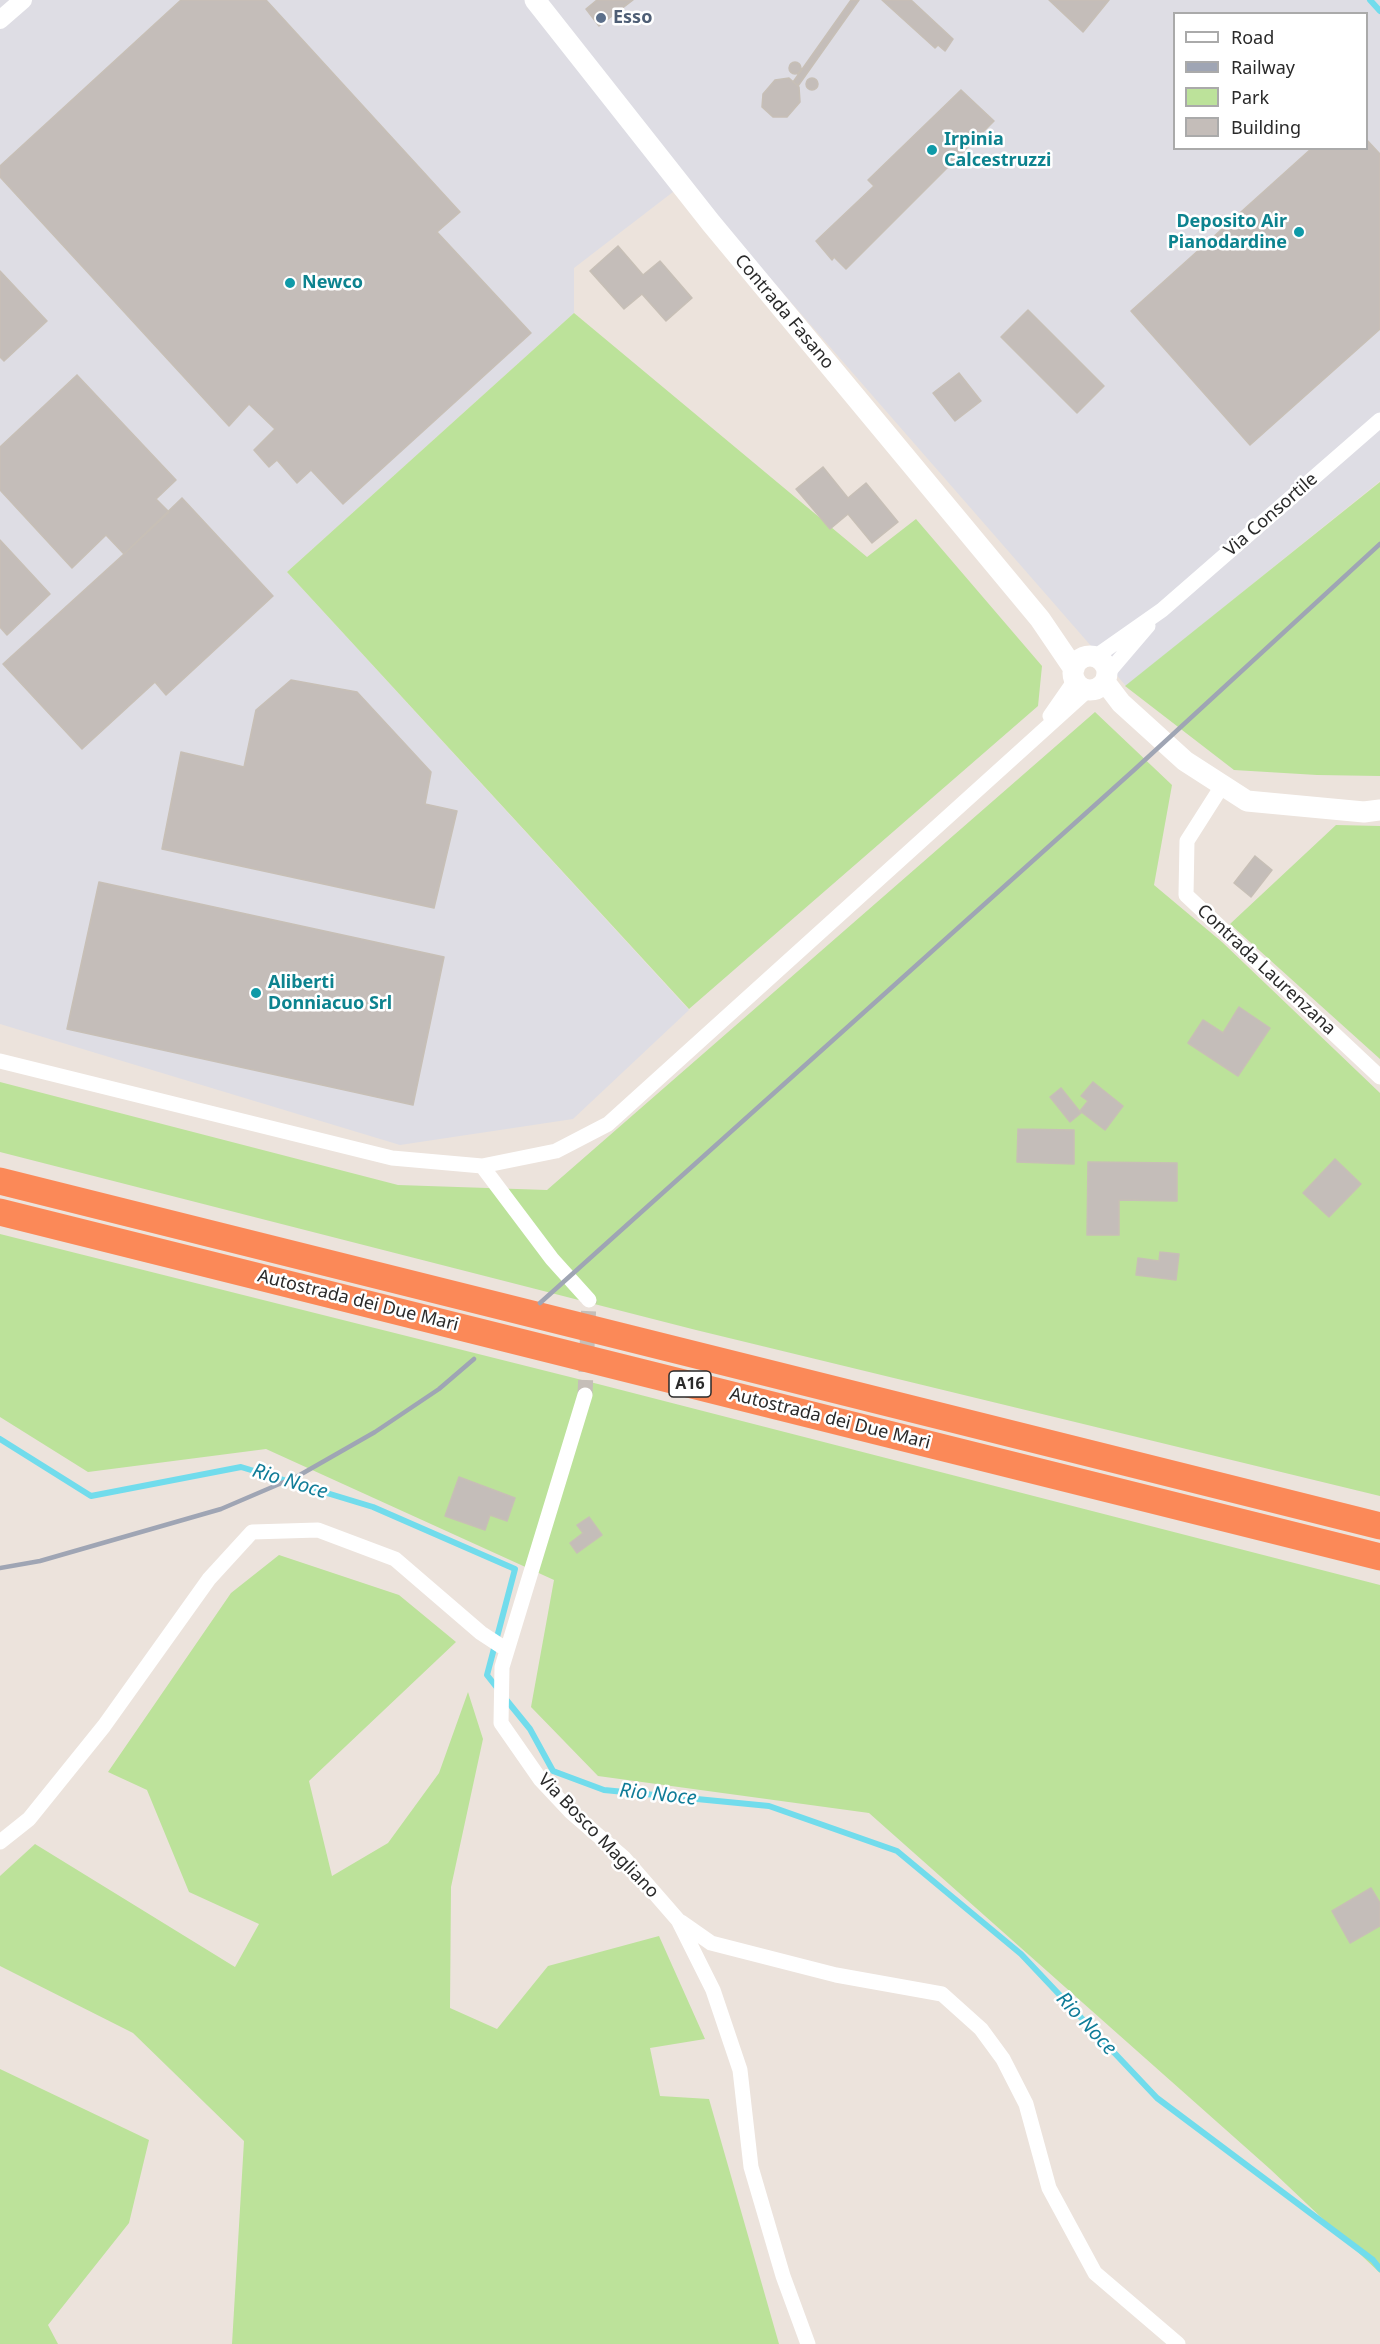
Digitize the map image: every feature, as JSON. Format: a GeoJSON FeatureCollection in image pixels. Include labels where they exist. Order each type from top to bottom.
{"type":"FeatureCollection","features":[{"type":"Feature","properties":{"kind":"highway","name":"Autostrada dei Due Mari"},"geometry":{"type":"LineString","coordinates":[[0,1181],[1380,1526]]}},
{"type":"Feature","properties":{"kind":"highway","name":"Autostrada dei Due Mari"},"geometry":{"type":"LineString","coordinates":[[0,1212],[1380,1557]]}},
{"type":"Feature","properties":{"kind":"main road","name":"Contrada Fasano"},"geometry":{"type":"LineString","coordinates":[[535,0],[711,223],[1040,619],[1090,675],[1185,761],[1222,786]]}},
{"type":"Feature","properties":{"kind":"main road"},"geometry":{"type":"LineString","coordinates":[[1222,786],[1247,801],[1364,812],[1380,810]]}},
{"type":"Feature","properties":{"kind":"street"},"geometry":{"type":"LineString","coordinates":[[0,20],[24,0]]}},
{"type":"Feature","properties":{"kind":"street","name":"Via Consortile"},"geometry":{"type":"LineString","coordinates":[[1162,610],[1380,420]]}},
{"type":"Feature","properties":{"kind":"street"},"geometry":{"type":"LineString","coordinates":[[1090,675],[1162,610]]}},
{"type":"Feature","properties":{"kind":"street"},"geometry":{"type":"LineString","coordinates":[[0,1061],[392,1158],[482,1166],[556,1151],[608,1124],[1034,738],[1090,675],[1162,610]]}},
{"type":"Feature","properties":{"kind":"street","name":"Contrada Laurenzana"},"geometry":{"type":"LineString","coordinates":[[1222,786],[1187,841],[1186,895],[1380,1077]]}},
{"type":"Feature","properties":{"kind":"street"},"geometry":{"type":"LineString","coordinates":[[482,1166],[552,1259],[590,1300]]}},
{"type":"Feature","properties":{"kind":"street","name":"Via Bosco Magliano"},"geometry":{"type":"LineString","coordinates":[[585,1395],[502,1667],[501,1724],[540,1779],[571,1812],[624,1858],[678,1920],[713,1990],[740,2070],[751,2167],[783,2276],[808,2344]]}},
{"type":"Feature","properties":{"kind":"street"},"geometry":{"type":"LineString","coordinates":[[0,1842],[29,1819],[104,1726],[210,1579],[252,1532],[318,1530],[395,1559],[481,1632],[507,1650]]}},
{"type":"Feature","properties":{"kind":"street"},"geometry":{"type":"LineString","coordinates":[[678,1920],[711,1943],[836,1975],[942,1994],[981,2028],[1003,2060],[1026,2104],[1049,2187],[1095,2273],[1178,2344]]}},
{"type":"Feature","properties":{"kind":"shaded area"},"geometry":{"type":"Polygon","coordinates":[[[0,0],[1380,0],[1380,481],[1126,686],[686,182],[574,268],[574,313],[287,572],[689,1010],[573,1119],[400,1145],[0,1024],[0,0]]]}},
{"type":"Feature","properties":{"kind":"green space"},"geometry":{"type":"Polygon","coordinates":[[[574,313],[867,557],[916,519],[1042,666],[1038,706],[689,1009],[287,572],[574,313]]]}},
{"type":"Feature","properties":{"kind":"green space"},"geometry":{"type":"Polygon","coordinates":[[[1380,482],[1380,776],[1234,770],[1125,686],[1380,482]]]}},
{"type":"Feature","properties":{"kind":"green space"},"geometry":{"type":"Polygon","coordinates":[[[1095,712],[1172,785],[1154,885],[1222,942],[1380,1093],[1380,1496],[696,1330],[0,1152],[0,1082],[398,1185],[547,1190],[1095,712]]]}},
{"type":"Feature","properties":{"kind":"green space"},"geometry":{"type":"Polygon","coordinates":[[[1336,825],[1380,826],[1380,1059],[1230,924],[1336,825]]]}},
{"type":"Feature","properties":{"kind":"green space"},"geometry":{"type":"Polygon","coordinates":[[[0,1234],[598,1384],[1380,1585],[1380,2273],[1270,2169],[869,1813],[598,1776],[531,1707],[554,1580],[266,1449],[88,1472],[0,1417],[0,1234]]]}},
{"type":"Feature","properties":{"kind":"green space"},"geometry":{"type":"Polygon","coordinates":[[[279,1555],[399,1595],[456,1642],[309,1781],[332,1876],[388,1843],[439,1773],[468,1692],[483,1739],[451,1887],[450,2008],[497,2029],[548,1966],[659,1936],[705,2039],[650,2048],[660,2096],[709,2099],[779,2344],[232,2344],[244,2141],[133,2033],[0,1966],[0,1876],[35,1844],[235,1967],[259,1924],[189,1892],[147,1790],[108,1772],[231,1593],[279,1555]]]}},
{"type":"Feature","properties":{"kind":"green space"},"geometry":{"type":"Polygon","coordinates":[[[0,2069],[149,2140],[129,2223],[48,2325],[58,2344],[0,2344],[0,2069]]]}},
{"type":"Feature","properties":{"kind":"building","name":"Newco"},"geometry":{"type":"Polygon","coordinates":[[[181,0],[266,0],[460,212],[437,232],[531,333],[343,504],[311,470],[297,483],[277,460],[269,467],[254,450],[275,429],[249,404],[229,426],[0,177],[0,166],[181,0]]]}},
{"type":"Feature","properties":{"kind":"building","name":"Esso"},"geometry":{"type":"Polygon","coordinates":[[[597,0],[633,0],[599,26],[586,9],[597,0]]]}},
{"type":"Feature","properties":{"kind":"building"},"geometry":{"type":"Polygon","coordinates":[[[851,0],[859,0],[798,86],[793,82],[851,0]]]}},
{"type":"Feature","properties":{"kind":"building"},"geometry":{"type":"Polygon","coordinates":[[[882,0],[911,0],[953,39],[945,51],[938,45],[935,48],[882,0]]]}},
{"type":"Feature","properties":{"kind":"building"},"geometry":{"type":"Polygon","coordinates":[[[1049,0],[1109,0],[1083,32],[1049,0]]]}},
{"type":"Feature","properties":{"kind":"building"},"geometry":{"type":"Polygon","coordinates":[[[795,62],[801,68],[795,74],[789,68],[795,62]]]}},
{"type":"Feature","properties":{"kind":"building"},"geometry":{"type":"Polygon","coordinates":[[[789,78],[799,87],[800,102],[787,117],[773,117],[762,107],[763,94],[775,80],[789,78]]]}},
{"type":"Feature","properties":{"kind":"building"},"geometry":{"type":"Polygon","coordinates":[[[812,78],[818,84],[812,90],[806,84],[812,78]]]}},
{"type":"Feature","properties":{"kind":"building","name":"Irpinia Calcestruzzi"},"geometry":{"type":"Polygon","coordinates":[[[961,90],[994,121],[846,269],[834,257],[832,260],[816,241],[874,186],[868,180],[961,90]]]}},
{"type":"Feature","properties":{"kind":"building","name":"Deposito Air Pianodardine"},"geometry":{"type":"Polygon","coordinates":[[[1368,141],[1380,154],[1380,329],[1250,445],[1131,311],[1310,150],[1368,150],[1368,141]]]}},
{"type":"Feature","properties":{"kind":"building"},"geometry":{"type":"Polygon","coordinates":[[[618,246],[643,275],[660,261],[692,298],[666,321],[642,294],[624,309],[590,271],[618,246]]]}},
{"type":"Feature","properties":{"kind":"building"},"geometry":{"type":"Polygon","coordinates":[[[0,271],[47,321],[4,361],[0,357],[0,271]]]}},
{"type":"Feature","properties":{"kind":"building"},"geometry":{"type":"Polygon","coordinates":[[[1028,310],[1104,386],[1077,413],[1001,337],[1028,310]]]}},
{"type":"Feature","properties":{"kind":"building"},"geometry":{"type":"Polygon","coordinates":[[[959,373],[981,401],[955,421],[933,393],[959,373]]]}},
{"type":"Feature","properties":{"kind":"building"},"geometry":{"type":"Polygon","coordinates":[[[77,375],[176,480],[156,499],[169,512],[124,554],[106,535],[72,568],[0,490],[0,447],[77,375]]]}},
{"type":"Feature","properties":{"kind":"building"},"geometry":{"type":"Polygon","coordinates":[[[823,467],[848,498],[866,483],[898,522],[872,543],[848,514],[830,529],[796,489],[823,467]]]}},
{"type":"Feature","properties":{"kind":"building"},"geometry":{"type":"Polygon","coordinates":[[[182,498],[273,596],[166,695],[155,682],[82,749],[3,664],[182,498]]]}},
{"type":"Feature","properties":{"kind":"building"},"geometry":{"type":"Polygon","coordinates":[[[0,540],[50,594],[7,635],[0,627],[0,540]]]}},
{"type":"Feature","properties":{"kind":"building"},"geometry":{"type":"Polygon","coordinates":[[[291,680],[357,692],[431,772],[425,804],[457,811],[434,908],[162,849],[181,752],[244,767],[256,710],[291,680]]]}},
{"type":"Feature","properties":{"kind":"building"},"geometry":{"type":"Polygon","coordinates":[[[1255,856],[1272,870],[1251,897],[1234,883],[1255,856]]]}},
{"type":"Feature","properties":{"kind":"building","name":"Aliberti Donniacuo Srl"},"geometry":{"type":"Polygon","coordinates":[[[99,882],[444,957],[413,1105],[67,1029],[99,882]]]}},
{"type":"Feature","properties":{"kind":"building"},"geometry":{"type":"Polygon","coordinates":[[[1239,1007],[1270,1028],[1238,1076],[1188,1043],[1203,1020],[1223,1033],[1239,1007]]]}},
{"type":"Feature","properties":{"kind":"building"},"geometry":{"type":"Polygon","coordinates":[[[1093,1082],[1123,1106],[1105,1130],[1080,1111],[1088,1101],[1081,1096],[1093,1082]]]}},
{"type":"Feature","properties":{"kind":"building"},"geometry":{"type":"Polygon","coordinates":[[[1061,1088],[1081,1113],[1070,1122],[1050,1097],[1061,1088]]]}},
{"type":"Feature","properties":{"kind":"building"},"geometry":{"type":"Polygon","coordinates":[[[1018,1129],[1074,1130],[1074,1164],[1017,1162],[1018,1129]]]}},
{"type":"Feature","properties":{"kind":"building"},"geometry":{"type":"Polygon","coordinates":[[[1335,1159],[1361,1184],[1329,1217],[1303,1193],[1335,1159]]]}},
{"type":"Feature","properties":{"kind":"building"},"geometry":{"type":"Polygon","coordinates":[[[1088,1162],[1177,1163],[1177,1201],[1119,1200],[1119,1235],[1087,1235],[1088,1162]]]}},
{"type":"Feature","properties":{"kind":"building"},"geometry":{"type":"Polygon","coordinates":[[[1160,1252],[1179,1254],[1176,1280],[1136,1275],[1138,1258],[1159,1261],[1160,1252]]]}},
{"type":"Feature","properties":{"kind":"building"},"geometry":{"type":"Polygon","coordinates":[[[459,1477],[515,1498],[507,1521],[490,1515],[485,1530],[445,1516],[459,1477]]]}},
{"type":"Feature","properties":{"kind":"building"},"geometry":{"type":"Polygon","coordinates":[[[589,1517],[602,1535],[577,1553],[570,1543],[583,1533],[577,1525],[589,1517]]]}},
{"type":"Feature","properties":{"kind":"building"},"geometry":{"type":"Polygon","coordinates":[[[1371,1888],[1380,1903],[1380,1926],[1350,1943],[1332,1911],[1371,1888]]]}},
{"type":"Feature","properties":{"kind":"waterway"},"geometry":{"type":"LineString","coordinates":[[1370,0],[1380,11]]}},
{"type":"Feature","properties":{"kind":"waterway","name":"Rio Noce"},"geometry":{"type":"LineString","coordinates":[[0,1439],[91,1496],[241,1467],[373,1507],[515,1569],[487,1675],[498,1689]]}},
{"type":"Feature","properties":{"kind":"waterway","name":"Rio Noce"},"geometry":{"type":"LineString","coordinates":[[504,1697],[530,1729],[553,1771],[604,1790],[769,1806],[897,1851],[1021,1954],[1157,2098],[1373,2260],[1380,2269]]}},
{"type":"Feature","properties":{"kind":"tunnel"},"geometry":{"type":"LineString","coordinates":[[585,1395],[589,1300]]}},
{"type":"Feature","properties":{"kind":"railway"},"geometry":{"type":"LineString","coordinates":[[540,1303],[1134,770],[1380,544]]}},
{"type":"Feature","properties":{"kind":"railway"},"geometry":{"type":"LineString","coordinates":[[0,1568],[40,1561],[221,1509],[298,1476],[375,1432],[439,1389],[474,1359]]}},
{"type":"Feature","properties":{"kind":"place","name":"Esso"},"geometry":{"type":"Point","coordinates":[601,18]}},
{"type":"Feature","properties":{"kind":"place","name":"Irpinia Calcestruzzi"},"geometry":{"type":"Point","coordinates":[932,150]}},
{"type":"Feature","properties":{"kind":"place","name":"Deposito Air Pianodardine"},"geometry":{"type":"Point","coordinates":[1299,232]}},
{"type":"Feature","properties":{"kind":"place","name":"Newco"},"geometry":{"type":"Point","coordinates":[290,283]}},
{"type":"Feature","properties":{"kind":"place","name":"Aliberti Donniacuo Srl"},"geometry":{"type":"Point","coordinates":[256,993]}}]}
